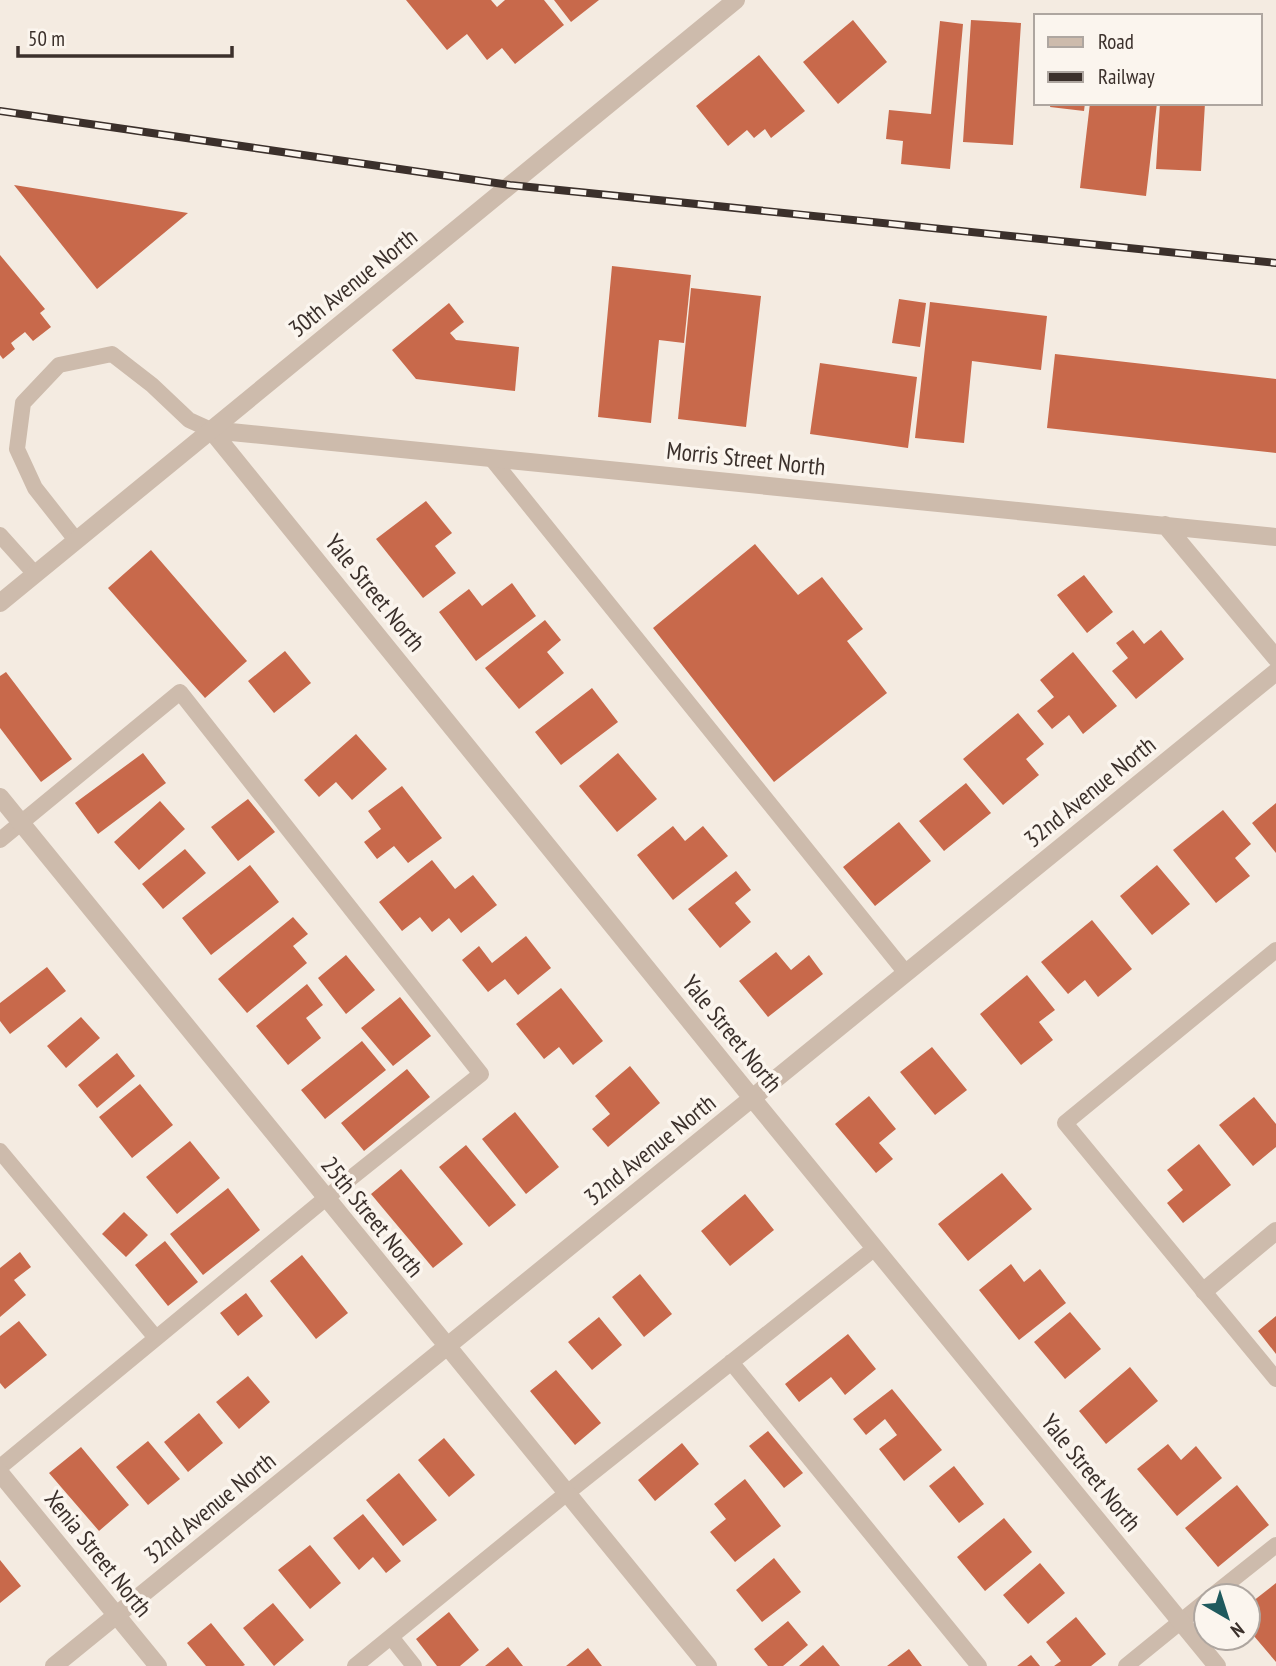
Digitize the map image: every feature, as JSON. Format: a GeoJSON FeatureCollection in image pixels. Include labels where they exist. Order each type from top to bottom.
{"type":"FeatureCollection","features":[{"type":"Feature","properties":{"kind":"street","name":"30th Avenue North"},"geometry":{"type":"LineString","coordinates":[[0,603],[736,0]]}},
{"type":"Feature","properties":{"kind":"street","name":"Morris Street North"},"geometry":{"type":"LineString","coordinates":[[211,430],[1276,537]]}},
{"type":"Feature","properties":{"kind":"street","name":"Yale Street North"},"geometry":{"type":"LineString","coordinates":[[211,430],[1217,1666]]}},
{"type":"Feature","properties":{"kind":"street"},"geometry":{"type":"LineString","coordinates":[[1165,525],[1276,659]]}},
{"type":"Feature","properties":{"kind":"street","name":"32nd Avenue North"},"geometry":{"type":"LineString","coordinates":[[54,1666],[1276,672]]}},
{"type":"Feature","properties":{"kind":"street","name":"25th Street North"},"geometry":{"type":"LineString","coordinates":[[0,797],[708,1666]]}},
{"type":"Feature","properties":{"kind":"street"},"geometry":{"type":"LineString","coordinates":[[1203,1291],[1276,1231]]}},
{"type":"Feature","properties":{"kind":"street","name":"Xenia Street North"},"geometry":{"type":"LineString","coordinates":[[0,1470],[158,1666]]}},
{"type":"Feature","properties":{"kind":"lane"},"geometry":{"type":"LineString","coordinates":[[76,541],[35,488],[17,449],[23,403],[59,365],[112,354],[152,385],[189,420],[211,430]]}},
{"type":"Feature","properties":{"kind":"lane"},"geometry":{"type":"LineString","coordinates":[[491,458],[906,974]]}},
{"type":"Feature","properties":{"kind":"lane"},"geometry":{"type":"LineString","coordinates":[[0,535],[35,574]]}},
{"type":"Feature","properties":{"kind":"lane"},"geometry":{"type":"LineString","coordinates":[[0,840],[180,692],[481,1074],[326,1198],[0,1470]]}},
{"type":"Feature","properties":{"kind":"lane"},"geometry":{"type":"LineString","coordinates":[[1276,950],[1065,1123],[1276,1379]]}},
{"type":"Feature","properties":{"kind":"lane"},"geometry":{"type":"LineString","coordinates":[[0,1151],[156,1338]]}},
{"type":"Feature","properties":{"kind":"lane"},"geometry":{"type":"LineString","coordinates":[[355,1666],[875,1248]]}},
{"type":"Feature","properties":{"kind":"lane"},"geometry":{"type":"LineString","coordinates":[[731,1362],[979,1666]]}},
{"type":"Feature","properties":{"kind":"lane"},"geometry":{"type":"LineString","coordinates":[[1230,1582],[1276,1545]]}},
{"type":"Feature","properties":{"kind":"lane"},"geometry":{"type":"LineString","coordinates":[[1126,1666],[1192,1612]]}},
{"type":"Feature","properties":{"kind":"lane"},"geometry":{"type":"LineString","coordinates":[[391,1637],[414,1666]]}},
{"type":"Feature","properties":{"kind":"building"},"geometry":{"type":"Polygon","coordinates":[[[406,0],[491,0],[497,7],[505,0],[544,0],[564,25],[515,64],[502,48],[487,60],[467,34],[447,50],[406,0]]]}},
{"type":"Feature","properties":{"kind":"building"},"geometry":{"type":"Polygon","coordinates":[[[554,0],[599,0],[571,22],[554,0]]]}},
{"type":"Feature","properties":{"kind":"building"},"geometry":{"type":"Polygon","coordinates":[[[853,20],[887,62],[838,104],[803,62],[853,20]]]}},
{"type":"Feature","properties":{"kind":"building"},"geometry":{"type":"Polygon","coordinates":[[[971,20],[1021,23],[1013,145],[963,142],[971,20]]]}},
{"type":"Feature","properties":{"kind":"building"},"geometry":{"type":"Polygon","coordinates":[[[940,21],[963,24],[950,169],[901,164],[903,141],[886,139],[889,110],[931,114],[940,21]]]}},
{"type":"Feature","properties":{"kind":"building"},"geometry":{"type":"Polygon","coordinates":[[[759,55],[805,111],[771,138],[765,129],[754,138],[747,130],[728,146],[696,106],[759,55]]]}},
{"type":"Feature","properties":{"kind":"building"},"geometry":{"type":"Polygon","coordinates":[[[1050,105],[1085,105],[1084,111],[1050,105]]]}},
{"type":"Feature","properties":{"kind":"building"},"geometry":{"type":"Polygon","coordinates":[[[1090,105],[1157,105],[1146,196],[1080,188],[1090,105]]]}},
{"type":"Feature","properties":{"kind":"building"},"geometry":{"type":"Polygon","coordinates":[[[1160,105],[1205,105],[1201,171],[1156,169],[1160,105]]]}},
{"type":"Feature","properties":{"kind":"building"},"geometry":{"type":"Polygon","coordinates":[[[14,185],[188,213],[97,289],[14,185]]]}},
{"type":"Feature","properties":{"kind":"building"},"geometry":{"type":"Polygon","coordinates":[[[0,255],[45,309],[40,313],[51,327],[33,341],[25,332],[11,343],[15,349],[3,359],[0,355],[0,255]]]}},
{"type":"Feature","properties":{"kind":"building"},"geometry":{"type":"Polygon","coordinates":[[[612,266],[691,275],[684,343],[659,340],[651,423],[598,417],[612,266]]]}},
{"type":"Feature","properties":{"kind":"building"},"geometry":{"type":"Polygon","coordinates":[[[691,288],[761,296],[746,427],[678,419],[691,288]]]}},
{"type":"Feature","properties":{"kind":"building"},"geometry":{"type":"Polygon","coordinates":[[[899,299],[926,303],[920,347],[892,343],[899,299]]]}},
{"type":"Feature","properties":{"kind":"building"},"geometry":{"type":"Polygon","coordinates":[[[930,302],[1047,316],[1041,370],[972,361],[964,443],[915,438],[930,302]]]}},
{"type":"Feature","properties":{"kind":"building"},"geometry":{"type":"Polygon","coordinates":[[[449,303],[464,322],[450,333],[456,340],[519,347],[515,391],[416,379],[392,350],[449,303]]]}},
{"type":"Feature","properties":{"kind":"building"},"geometry":{"type":"Polygon","coordinates":[[[1055,354],[1276,379],[1276,453],[1047,428],[1055,354]]]}},
{"type":"Feature","properties":{"kind":"building"},"geometry":{"type":"Polygon","coordinates":[[[820,363],[917,377],[908,448],[810,434],[820,363]]]}},
{"type":"Feature","properties":{"kind":"building"},"geometry":{"type":"Polygon","coordinates":[[[426,501],[452,533],[435,546],[456,573],[423,598],[376,539],[426,501]]]}},
{"type":"Feature","properties":{"kind":"building"},"geometry":{"type":"Polygon","coordinates":[[[755,544],[798,595],[822,577],[863,629],[847,641],[887,693],[774,782],[653,628],[755,544]]]}},
{"type":"Feature","properties":{"kind":"building"},"geometry":{"type":"Polygon","coordinates":[[[151,550],[247,661],[205,698],[108,588],[151,550]]]}},
{"type":"Feature","properties":{"kind":"building"},"geometry":{"type":"Polygon","coordinates":[[[1084,575],[1113,612],[1087,633],[1057,595],[1084,575]]]}},
{"type":"Feature","properties":{"kind":"building"},"geometry":{"type":"Polygon","coordinates":[[[512,583],[536,616],[476,661],[439,612],[469,589],[482,606],[512,583]]]}},
{"type":"Feature","properties":{"kind":"building"},"geometry":{"type":"Polygon","coordinates":[[[545,620],[561,640],[547,652],[564,673],[519,709],[485,668],[545,620]]]}},
{"type":"Feature","properties":{"kind":"building"},"geometry":{"type":"Polygon","coordinates":[[[1133,630],[1144,644],[1161,630],[1184,659],[1136,699],[1112,671],[1128,658],[1116,643],[1133,630]]]}},
{"type":"Feature","properties":{"kind":"building"},"geometry":{"type":"Polygon","coordinates":[[[285,651],[311,683],[274,713],[248,681],[285,651]]]}},
{"type":"Feature","properties":{"kind":"building"},"geometry":{"type":"Polygon","coordinates":[[[1073,652],[1117,706],[1083,734],[1069,715],[1052,729],[1037,711],[1054,697],[1040,680],[1073,652]]]}},
{"type":"Feature","properties":{"kind":"building"},"geometry":{"type":"Polygon","coordinates":[[[6,672],[72,759],[41,782],[0,728],[0,676],[6,672]]]}},
{"type":"Feature","properties":{"kind":"building"},"geometry":{"type":"Polygon","coordinates":[[[592,688],[618,722],[561,765],[535,732],[592,688]]]}},
{"type":"Feature","properties":{"kind":"building"},"geometry":{"type":"Polygon","coordinates":[[[1018,713],[1044,744],[1026,759],[1039,775],[1003,805],[963,759],[1018,713]]]}},
{"type":"Feature","properties":{"kind":"building"},"geometry":{"type":"Polygon","coordinates":[[[356,734],[387,769],[352,800],[336,782],[319,797],[304,780],[356,734]]]}},
{"type":"Feature","properties":{"kind":"building"},"geometry":{"type":"Polygon","coordinates":[[[143,753],[166,783],[98,834],[75,803],[143,753]]]}},
{"type":"Feature","properties":{"kind":"building"},"geometry":{"type":"Polygon","coordinates":[[[618,753],[657,799],[617,832],[579,786],[618,753]]]}},
{"type":"Feature","properties":{"kind":"building"},"geometry":{"type":"Polygon","coordinates":[[[966,783],[991,813],[944,851],[919,821],[966,783]]]}},
{"type":"Feature","properties":{"kind":"building"},"geometry":{"type":"Polygon","coordinates":[[[402,786],[442,838],[408,863],[394,846],[377,859],[364,842],[381,829],[368,811],[402,786]]]}},
{"type":"Feature","properties":{"kind":"building"},"geometry":{"type":"Polygon","coordinates":[[[248,799],[275,832],[238,861],[211,827],[248,799]]]}},
{"type":"Feature","properties":{"kind":"building"},"geometry":{"type":"Polygon","coordinates":[[[160,801],[185,829],[139,870],[114,842],[160,801]]]}},
{"type":"Feature","properties":{"kind":"building"},"geometry":{"type":"Polygon","coordinates":[[[1276,803],[1276,853],[1252,823],[1276,803]]]}},
{"type":"Feature","properties":{"kind":"building"},"geometry":{"type":"Polygon","coordinates":[[[1223,810],[1251,844],[1235,858],[1250,876],[1216,903],[1173,850],[1223,810]]]}},
{"type":"Feature","properties":{"kind":"building"},"geometry":{"type":"Polygon","coordinates":[[[899,822],[931,861],[875,906],[843,867],[899,822]]]}},
{"type":"Feature","properties":{"kind":"building"},"geometry":{"type":"Polygon","coordinates":[[[673,826],[685,841],[703,826],[728,856],[673,900],[637,855],[673,826]]]}},
{"type":"Feature","properties":{"kind":"building"},"geometry":{"type":"Polygon","coordinates":[[[185,849],[206,873],[163,909],[142,884],[185,849]]]}},
{"type":"Feature","properties":{"kind":"building"},"geometry":{"type":"Polygon","coordinates":[[[432,860],[455,889],[473,875],[497,905],[461,933],[449,918],[432,932],[420,917],[402,931],[379,902],[432,860]]]}},
{"type":"Feature","properties":{"kind":"building"},"geometry":{"type":"Polygon","coordinates":[[[250,865],[279,902],[211,955],[182,918],[250,865]]]}},
{"type":"Feature","properties":{"kind":"building"},"geometry":{"type":"Polygon","coordinates":[[[1157,865],[1190,904],[1152,935],[1120,896],[1157,865]]]}},
{"type":"Feature","properties":{"kind":"building"},"geometry":{"type":"Polygon","coordinates":[[[736,871],[751,890],[735,903],[751,922],[720,948],[688,909],[736,871]]]}},
{"type":"Feature","properties":{"kind":"building"},"geometry":{"type":"Polygon","coordinates":[[[293,917],[308,934],[293,946],[307,963],[247,1013],[218,979],[293,917]]]}},
{"type":"Feature","properties":{"kind":"building"},"geometry":{"type":"Polygon","coordinates":[[[1092,920],[1132,969],[1098,997],[1085,980],[1068,994],[1041,962],[1092,920]]]}},
{"type":"Feature","properties":{"kind":"building"},"geometry":{"type":"Polygon","coordinates":[[[526,936],[551,968],[518,995],[505,979],[488,992],[462,960],[479,946],[492,963],[526,936]]]}},
{"type":"Feature","properties":{"kind":"building"},"geometry":{"type":"Polygon","coordinates":[[[776,952],[791,970],[809,955],[823,974],[768,1017],[739,981],[776,952]]]}},
{"type":"Feature","properties":{"kind":"building"},"geometry":{"type":"Polygon","coordinates":[[[346,955],[375,990],[346,1014],[318,978],[346,955]]]}},
{"type":"Feature","properties":{"kind":"building"},"geometry":{"type":"Polygon","coordinates":[[[47,967],[66,991],[10,1034],[0,1021],[0,1003],[47,967]]]}},
{"type":"Feature","properties":{"kind":"building"},"geometry":{"type":"Polygon","coordinates":[[[1027,975],[1055,1010],[1039,1022],[1053,1040],[1021,1065],[980,1014],[1027,975]]]}},
{"type":"Feature","properties":{"kind":"building"},"geometry":{"type":"Polygon","coordinates":[[[307,984],[323,1005],[306,1018],[321,1038],[288,1065],[256,1026],[307,984]]]}},
{"type":"Feature","properties":{"kind":"building"},"geometry":{"type":"Polygon","coordinates":[[[561,988],[603,1041],[573,1065],[559,1047],[544,1059],[516,1024],[561,988]]]}},
{"type":"Feature","properties":{"kind":"building"},"geometry":{"type":"Polygon","coordinates":[[[400,997],[431,1036],[393,1066],[361,1028],[400,997]]]}},
{"type":"Feature","properties":{"kind":"building"},"geometry":{"type":"Polygon","coordinates":[[[81,1017],[100,1038],[66,1068],[47,1046],[81,1017]]]}},
{"type":"Feature","properties":{"kind":"building"},"geometry":{"type":"Polygon","coordinates":[[[362,1041],[386,1070],[325,1119],[301,1090],[362,1041]]]}},
{"type":"Feature","properties":{"kind":"building"},"geometry":{"type":"Polygon","coordinates":[[[932,1047],[967,1090],[935,1115],[900,1072],[932,1047]]]}},
{"type":"Feature","properties":{"kind":"building"},"geometry":{"type":"Polygon","coordinates":[[[117,1053],[135,1076],[97,1108],[78,1085],[117,1053]]]}},
{"type":"Feature","properties":{"kind":"building"},"geometry":{"type":"Polygon","coordinates":[[[630,1066],[660,1103],[608,1147],[592,1129],[610,1114],[595,1096],[630,1066]]]}},
{"type":"Feature","properties":{"kind":"building"},"geometry":{"type":"Polygon","coordinates":[[[407,1069],[430,1097],[364,1151],[341,1123],[407,1069]]]}},
{"type":"Feature","properties":{"kind":"building"},"geometry":{"type":"Polygon","coordinates":[[[140,1084],[173,1125],[132,1158],[99,1117],[140,1084]]]}},
{"type":"Feature","properties":{"kind":"building"},"geometry":{"type":"Polygon","coordinates":[[[869,1096],[896,1129],[879,1143],[893,1159],[876,1173],[835,1124],[869,1096]]]}},
{"type":"Feature","properties":{"kind":"building"},"geometry":{"type":"Polygon","coordinates":[[[1254,1097],[1276,1124],[1276,1147],[1253,1166],[1219,1125],[1254,1097]]]}},
{"type":"Feature","properties":{"kind":"building"},"geometry":{"type":"Polygon","coordinates":[[[515,1112],[559,1167],[526,1194],[482,1139],[515,1112]]]}},
{"type":"Feature","properties":{"kind":"building"},"geometry":{"type":"Polygon","coordinates":[[[190,1141],[220,1178],[177,1214],[146,1177],[190,1141]]]}},
{"type":"Feature","properties":{"kind":"building"},"geometry":{"type":"Polygon","coordinates":[[[1199,1144],[1231,1185],[1183,1223],[1167,1203],[1183,1190],[1167,1170],[1199,1144]]]}},
{"type":"Feature","properties":{"kind":"building"},"geometry":{"type":"Polygon","coordinates":[[[466,1145],[516,1205],[489,1227],[439,1167],[466,1145]]]}},
{"type":"Feature","properties":{"kind":"building"},"geometry":{"type":"Polygon","coordinates":[[[401,1169],[463,1244],[433,1268],[371,1194],[401,1169]]]}},
{"type":"Feature","properties":{"kind":"building"},"geometry":{"type":"Polygon","coordinates":[[[1002,1173],[1032,1209],[968,1261],[938,1224],[1002,1173]]]}},
{"type":"Feature","properties":{"kind":"building"},"geometry":{"type":"Polygon","coordinates":[[[228,1188],[260,1230],[203,1275],[170,1234],[228,1188]]]}},
{"type":"Feature","properties":{"kind":"building"},"geometry":{"type":"Polygon","coordinates":[[[745,1194],[774,1230],[730,1266],[701,1231],[745,1194]]]}},
{"type":"Feature","properties":{"kind":"building"},"geometry":{"type":"Polygon","coordinates":[[[124,1212],[148,1235],[126,1257],[102,1234],[124,1212]]]}},
{"type":"Feature","properties":{"kind":"building"},"geometry":{"type":"Polygon","coordinates":[[[165,1241],[198,1282],[168,1306],[135,1265],[165,1241]]]}},
{"type":"Feature","properties":{"kind":"building"},"geometry":{"type":"Polygon","coordinates":[[[20,1252],[31,1267],[14,1280],[26,1295],[0,1317],[0,1268],[20,1252]]]}},
{"type":"Feature","properties":{"kind":"building"},"geometry":{"type":"Polygon","coordinates":[[[302,1255],[348,1313],[316,1339],[270,1281],[302,1255]]]}},
{"type":"Feature","properties":{"kind":"building"},"geometry":{"type":"Polygon","coordinates":[[[1011,1264],[1024,1282],[1040,1269],[1066,1303],[1019,1340],[979,1290],[1011,1264]]]}},
{"type":"Feature","properties":{"kind":"building"},"geometry":{"type":"Polygon","coordinates":[[[640,1274],[672,1314],[644,1337],[612,1297],[640,1274]]]}},
{"type":"Feature","properties":{"kind":"building"},"geometry":{"type":"Polygon","coordinates":[[[246,1293],[263,1316],[238,1336],[220,1313],[246,1293]]]}},
{"type":"Feature","properties":{"kind":"building"},"geometry":{"type":"Polygon","coordinates":[[[1070,1312],[1101,1349],[1065,1379],[1034,1342],[1070,1312]]]}},
{"type":"Feature","properties":{"kind":"building"},"geometry":{"type":"Polygon","coordinates":[[[1276,1316],[1276,1354],[1258,1331],[1276,1316]]]}},
{"type":"Feature","properties":{"kind":"building"},"geometry":{"type":"Polygon","coordinates":[[[599,1317],[622,1345],[592,1370],[568,1342],[599,1317]]]}},
{"type":"Feature","properties":{"kind":"building"},"geometry":{"type":"Polygon","coordinates":[[[19,1321],[47,1355],[5,1389],[0,1383],[0,1336],[19,1321]]]}},
{"type":"Feature","properties":{"kind":"building"},"geometry":{"type":"Polygon","coordinates":[[[848,1334],[876,1369],[845,1395],[831,1377],[799,1402],[785,1384],[848,1334]]]}},
{"type":"Feature","properties":{"kind":"building"},"geometry":{"type":"Polygon","coordinates":[[[1130,1367],[1158,1401],[1106,1444],[1079,1411],[1130,1367]]]}},
{"type":"Feature","properties":{"kind":"building"},"geometry":{"type":"Polygon","coordinates":[[[556,1370],[601,1423],[575,1445],[530,1391],[556,1370]]]}},
{"type":"Feature","properties":{"kind":"building"},"geometry":{"type":"Polygon","coordinates":[[[248,1376],[270,1402],[239,1429],[216,1402],[248,1376]]]}},
{"type":"Feature","properties":{"kind":"building"},"geometry":{"type":"Polygon","coordinates":[[[892,1389],[942,1450],[904,1481],[879,1449],[897,1435],[885,1419],[866,1435],[853,1419],[892,1389]]]}},
{"type":"Feature","properties":{"kind":"building"},"geometry":{"type":"Polygon","coordinates":[[[199,1413],[223,1443],[188,1472],[164,1442],[199,1413]]]}},
{"type":"Feature","properties":{"kind":"building"},"geometry":{"type":"Polygon","coordinates":[[[768,1431],[803,1473],[784,1488],[749,1446],[768,1431]]]}},
{"type":"Feature","properties":{"kind":"building"},"geometry":{"type":"Polygon","coordinates":[[[444,1438],[475,1475],[449,1497],[418,1460],[444,1438]]]}},
{"type":"Feature","properties":{"kind":"building"},"geometry":{"type":"Polygon","coordinates":[[[148,1441],[180,1479],[148,1505],[116,1467],[148,1441]]]}},
{"type":"Feature","properties":{"kind":"building"},"geometry":{"type":"Polygon","coordinates":[[[682,1443],[699,1464],[655,1501],[638,1480],[682,1443]]]}},
{"type":"Feature","properties":{"kind":"building"},"geometry":{"type":"Polygon","coordinates":[[[1168,1444],[1181,1460],[1196,1446],[1222,1478],[1177,1516],[1137,1469],[1168,1444]]]}},
{"type":"Feature","properties":{"kind":"building"},"geometry":{"type":"Polygon","coordinates":[[[81,1447],[129,1505],[99,1531],[49,1473],[81,1447]]]}},
{"type":"Feature","properties":{"kind":"building"},"geometry":{"type":"Polygon","coordinates":[[[954,1466],[984,1504],[959,1523],[929,1486],[954,1466]]]}},
{"type":"Feature","properties":{"kind":"building"},"geometry":{"type":"Polygon","coordinates":[[[399,1473],[437,1520],[403,1546],[366,1500],[399,1473]]]}},
{"type":"Feature","properties":{"kind":"building"},"geometry":{"type":"Polygon","coordinates":[[[745,1479],[781,1526],[735,1562],[710,1532],[726,1519],[714,1504],[745,1479]]]}},
{"type":"Feature","properties":{"kind":"building"},"geometry":{"type":"Polygon","coordinates":[[[1237,1485],[1269,1525],[1218,1567],[1185,1528],[1237,1485]]]}},
{"type":"Feature","properties":{"kind":"building"},"geometry":{"type":"Polygon","coordinates":[[[363,1514],[401,1561],[386,1573],[373,1557],[359,1570],[333,1538],[363,1514]]]}},
{"type":"Feature","properties":{"kind":"building"},"geometry":{"type":"Polygon","coordinates":[[[1004,1518],[1032,1552],[985,1591],[957,1557],[1004,1518]]]}},
{"type":"Feature","properties":{"kind":"building"},"geometry":{"type":"Polygon","coordinates":[[[310,1545],[341,1583],[310,1609],[278,1570],[310,1545]]]}},
{"type":"Feature","properties":{"kind":"building"},"geometry":{"type":"Polygon","coordinates":[[[774,1558],[801,1592],[762,1622],[736,1590],[774,1558]]]}},
{"type":"Feature","properties":{"kind":"building"},"geometry":{"type":"Polygon","coordinates":[[[0,1560],[21,1586],[0,1603],[0,1560]]]}},
{"type":"Feature","properties":{"kind":"building"},"geometry":{"type":"Polygon","coordinates":[[[1040,1563],[1065,1593],[1028,1624],[1003,1595],[1040,1563]]]}},
{"type":"Feature","properties":{"kind":"building"},"geometry":{"type":"Polygon","coordinates":[[[1276,1583],[1276,1662],[1262,1646],[1262,1594],[1276,1583]]]}},
{"type":"Feature","properties":{"kind":"building"},"geometry":{"type":"Polygon","coordinates":[[[273,1603],[304,1640],[274,1666],[243,1628],[273,1603]]]}},
{"type":"Feature","properties":{"kind":"building"},"geometry":{"type":"Polygon","coordinates":[[[449,1612],[479,1650],[460,1666],[437,1666],[416,1639],[449,1612]]]}},
{"type":"Feature","properties":{"kind":"building"},"geometry":{"type":"Polygon","coordinates":[[[1076,1617],[1106,1654],[1091,1666],[1054,1666],[1061,1661],[1046,1642],[1076,1617]]]}},
{"type":"Feature","properties":{"kind":"building"},"geometry":{"type":"Polygon","coordinates":[[[788,1621],[808,1645],[783,1666],[768,1666],[754,1649],[788,1621]]]}},
{"type":"Feature","properties":{"kind":"building"},"geometry":{"type":"Polygon","coordinates":[[[211,1623],[245,1665],[206,1666],[187,1643],[211,1623]]]}},
{"type":"Feature","properties":{"kind":"building"},"geometry":{"type":"Polygon","coordinates":[[[823,1645],[840,1666],[799,1666],[823,1645]]]}},
{"type":"Feature","properties":{"kind":"building"},"geometry":{"type":"Polygon","coordinates":[[[508,1647],[523,1666],[485,1666],[508,1647]]]}},
{"type":"Feature","properties":{"kind":"building"},"geometry":{"type":"Polygon","coordinates":[[[588,1648],[602,1666],[566,1666],[588,1648]]]}},
{"type":"Feature","properties":{"kind":"building"},"geometry":{"type":"Polygon","coordinates":[[[909,1649],[922,1666],[887,1666],[909,1649]]]}},
{"type":"Feature","properties":{"kind":"building"},"geometry":{"type":"Polygon","coordinates":[[[1031,1655],[1040,1666],[1017,1666],[1031,1655]]]}},
{"type":"Feature","properties":{"kind":"railway"},"geometry":{"type":"LineString","coordinates":[[0,111],[510,185],[1276,263]]}}]}
